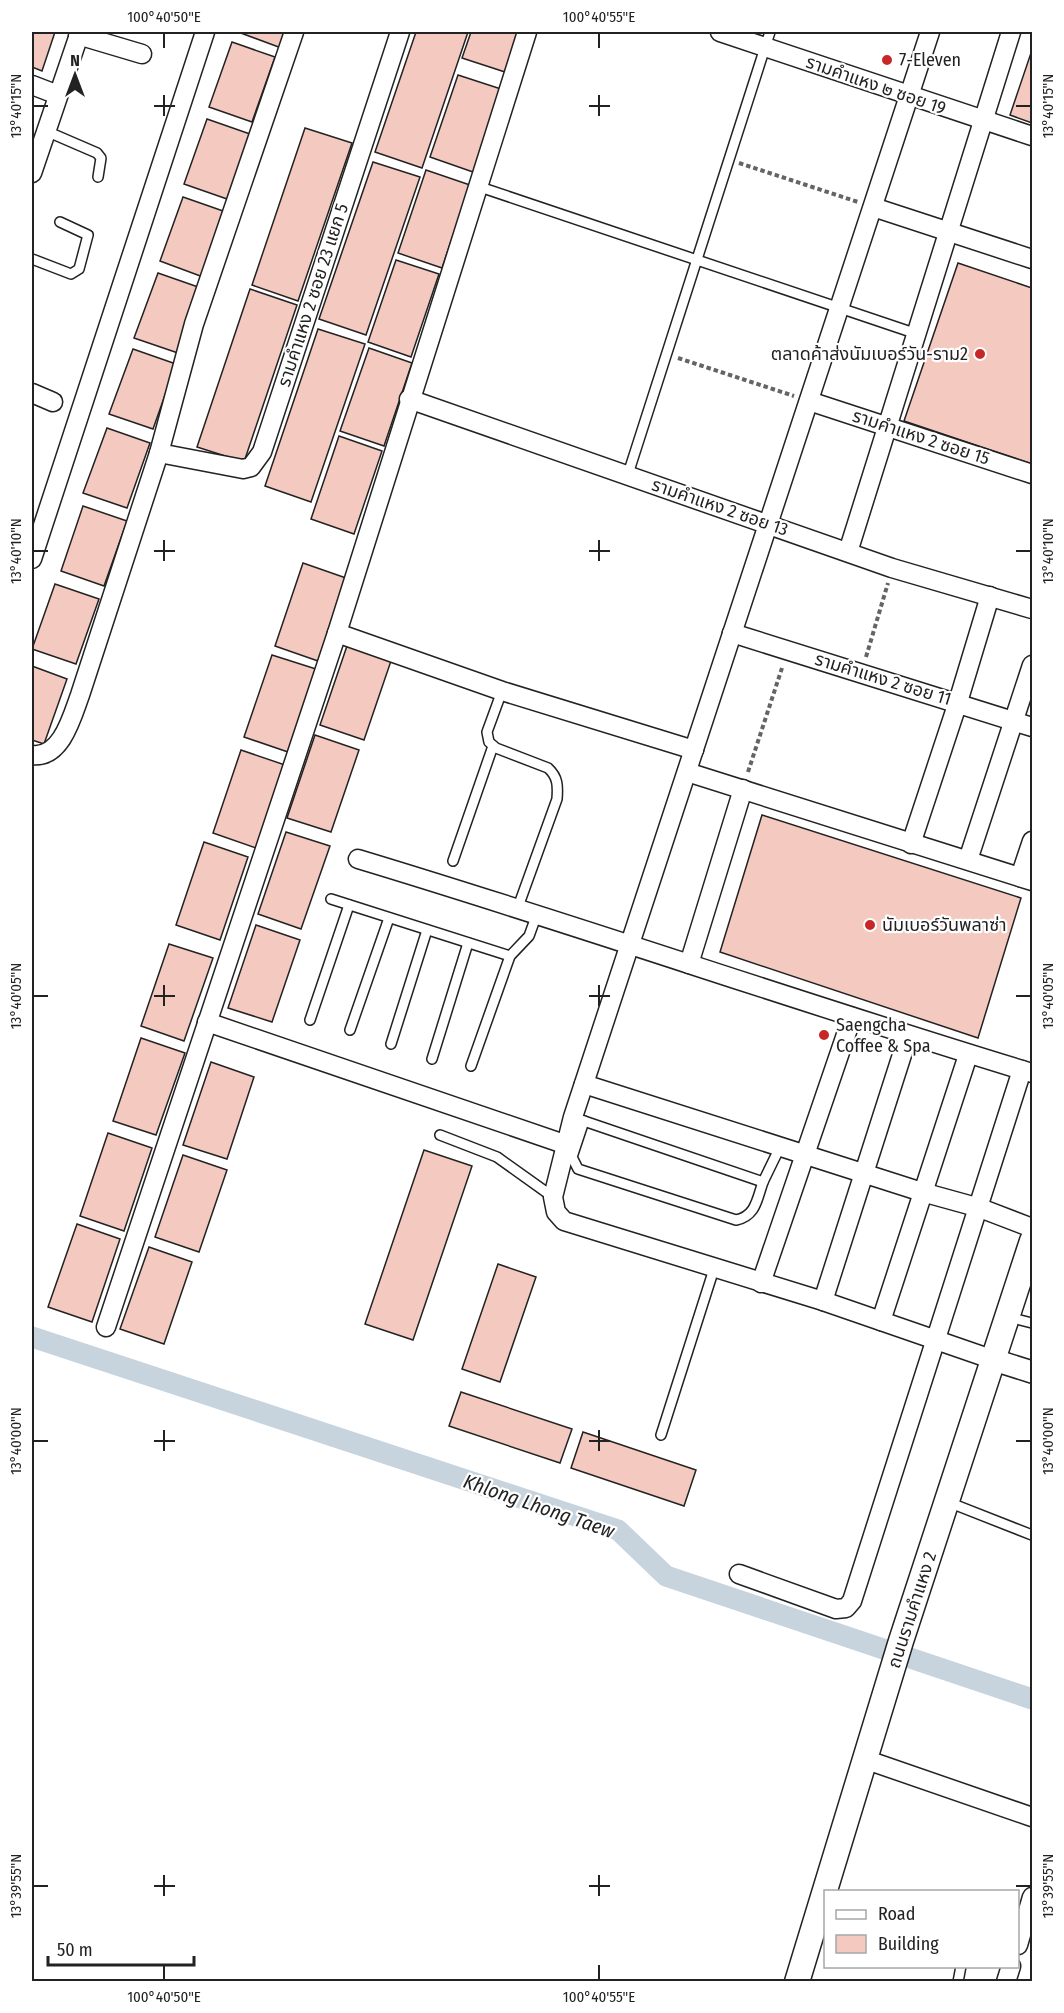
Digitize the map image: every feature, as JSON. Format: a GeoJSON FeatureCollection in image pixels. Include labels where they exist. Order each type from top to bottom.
{"type":"FeatureCollection","features":[{"type":"Feature","properties":{"kind":"main road","name":"ถนนรามคำแหง 2"},"geometry":{"type":"LineString","coordinates":[[827,1890],[901,1641],[994,1360],[1020,1320],[1032,1241]]}},
{"type":"Feature","properties":{"kind":"main road","name":"ถนนรามคำแหง 2"},"geometry":{"type":"LineString","coordinates":[[797,1982],[822,1906]]}},
{"type":"Feature","properties":{"kind":"street"},"geometry":{"type":"LineString","coordinates":[[32,559],[205,32]]}},
{"type":"Feature","properties":{"kind":"street"},"geometry":{"type":"LineString","coordinates":[[32,755],[41,756],[53,750],[68,727],[159,453],[194,324],[294,32]]}},
{"type":"Feature","properties":{"kind":"street","name":"รามคำแหง 2 ซอย 23 แยก 5"},"geometry":{"type":"LineString","coordinates":[[159,453],[243,469],[251,466],[262,452],[400,32]]}},
{"type":"Feature","properties":{"kind":"street"},"geometry":{"type":"LineString","coordinates":[[106,1327],[337,633],[409,399],[527,32]]}},
{"type":"Feature","properties":{"kind":"street","name":"รามคำแหง ๒ ซอย 19"},"geometry":{"type":"LineString","coordinates":[[720,32],[768,39],[909,96],[1032,136]]}},
{"type":"Feature","properties":{"kind":"street"},"geometry":{"type":"LineString","coordinates":[[930,32],[584,1084],[579,1119],[567,1145],[553,1197],[556,1212],[564,1221],[577,1223],[714,1269],[824,1301],[937,1342],[1032,1372]]}},
{"type":"Feature","properties":{"kind":"street"},"geometry":{"type":"LineString","coordinates":[[848,552],[1011,32]]}},
{"type":"Feature","properties":{"kind":"street"},"geometry":{"type":"LineString","coordinates":[[32,169],[79,33],[142,54]]}},
{"type":"Feature","properties":{"kind":"street"},"geometry":{"type":"LineString","coordinates":[[32,85],[58,94]]}},
{"type":"Feature","properties":{"kind":"street"},"geometry":{"type":"LineString","coordinates":[[873,207],[1032,259]]}},
{"type":"Feature","properties":{"kind":"street"},"geometry":{"type":"LineString","coordinates":[[32,393],[53,402]]}},
{"type":"Feature","properties":{"kind":"street","name":"รามคำแหง 2 ซอย 13"},"geometry":{"type":"LineString","coordinates":[[409,399],[892,568],[1032,609]]}},
{"type":"Feature","properties":{"kind":"street","name":"รามคำแหง 2 ซอย 15"},"geometry":{"type":"LineString","coordinates":[[809,400],[1032,474]]}},
{"type":"Feature","properties":{"kind":"street"},"geometry":{"type":"LineString","coordinates":[[911,844],[990,596]]}},
{"type":"Feature","properties":{"kind":"street"},"geometry":{"type":"LineString","coordinates":[[337,633],[502,692],[694,750]]}},
{"type":"Feature","properties":{"kind":"street","name":"รามคำแหง 2 ซอย 11"},"geometry":{"type":"LineString","coordinates":[[732,633],[1032,727]]}},
{"type":"Feature","properties":{"kind":"street"},"geometry":{"type":"LineString","coordinates":[[968,860],[1032,665]]}},
{"type":"Feature","properties":{"kind":"street"},"geometry":{"type":"LineString","coordinates":[[687,772],[1026,879],[1032,841]]}},
{"type":"Feature","properties":{"kind":"street"},"geometry":{"type":"LineString","coordinates":[[689,964],[743,789]]}},
{"type":"Feature","properties":{"kind":"street"},"geometry":{"type":"LineString","coordinates":[[358,859],[518,907],[908,1036],[1027,1072],[980,1208],[852,1601],[846,1608],[836,1609],[739,1574]]}},
{"type":"Feature","properties":{"kind":"street"},"geometry":{"type":"LineString","coordinates":[[761,1283],[852,1017]]}},
{"type":"Feature","properties":{"kind":"street"},"geometry":{"type":"LineString","coordinates":[[207,1022],[567,1145]]}},
{"type":"Feature","properties":{"kind":"street"},"geometry":{"type":"LineString","coordinates":[[824,1301],[908,1036]]}},
{"type":"Feature","properties":{"kind":"street"},"geometry":{"type":"LineString","coordinates":[[881,1321],[968,1054]]}},
{"type":"Feature","properties":{"kind":"street"},"geometry":{"type":"LineString","coordinates":[[584,1084],[780,1148],[980,1208],[1032,1228]]}},
{"type":"Feature","properties":{"kind":"street"},"geometry":{"type":"LineString","coordinates":[[864,1760],[1032,1817]]}},
{"type":"Feature","properties":{"kind":"street"},"geometry":{"type":"LineString","coordinates":[[1019,1939],[1032,1897]]}},
{"type":"Feature","properties":{"kind":"lane"},"geometry":{"type":"LineString","coordinates":[[628,474],[768,39]]}},
{"type":"Feature","properties":{"kind":"lane"},"geometry":{"type":"LineString","coordinates":[[46,131],[97,153],[101,158],[98,177]]}},
{"type":"Feature","properties":{"kind":"lane"},"geometry":{"type":"LineString","coordinates":[[477,186],[916,334]]}},
{"type":"Feature","properties":{"kind":"lane"},"geometry":{"type":"LineString","coordinates":[[32,259],[71,274],[79,270],[88,235],[60,222]]}},
{"type":"Feature","properties":{"kind":"lane"},"geometry":{"type":"LineString","coordinates":[[502,692],[487,732],[489,742],[493,746],[548,768],[555,774],[558,785],[557,798],[518,907]]}},
{"type":"Feature","properties":{"kind":"lane"},"geometry":{"type":"LineString","coordinates":[[453,861],[493,746]]}},
{"type":"Feature","properties":{"kind":"lane"},"geometry":{"type":"LineString","coordinates":[[331,899],[510,956]]}},
{"type":"Feature","properties":{"kind":"lane"},"geometry":{"type":"LineString","coordinates":[[310,1020],[349,905]]}},
{"type":"Feature","properties":{"kind":"lane"},"geometry":{"type":"LineString","coordinates":[[471,1066],[510,956],[529,936],[537,914]]}},
{"type":"Feature","properties":{"kind":"lane"},"geometry":{"type":"LineString","coordinates":[[350,1030],[389,918]]}},
{"type":"Feature","properties":{"kind":"lane"},"geometry":{"type":"LineString","coordinates":[[391,1044],[428,930]]}},
{"type":"Feature","properties":{"kind":"lane"},"geometry":{"type":"LineString","coordinates":[[432,1059],[468,943]]}},
{"type":"Feature","properties":{"kind":"lane"},"geometry":{"type":"LineString","coordinates":[[763,1182],[579,1119],[572,1157],[578,1169],[736,1221],[746,1218],[754,1210],[763,1182],[780,1148]]}},
{"type":"Feature","properties":{"kind":"lane"},"geometry":{"type":"LineString","coordinates":[[440,1135],[497,1157],[553,1197]]}},
{"type":"Feature","properties":{"kind":"lane"},"geometry":{"type":"LineString","coordinates":[[661,1435],[714,1269]]}},
{"type":"Feature","properties":{"kind":"lane"},"geometry":{"type":"LineString","coordinates":[[948,1502],[1032,1535]]}},
{"type":"Feature","properties":{"kind":"path"},"geometry":{"type":"LineString","coordinates":[[730,160],[873,207]]}},
{"type":"Feature","properties":{"kind":"path"},"geometry":{"type":"LineString","coordinates":[[668,354],[809,400]]}},
{"type":"Feature","properties":{"kind":"path"},"geometry":{"type":"LineString","coordinates":[[861,673],[892,568]]}},
{"type":"Feature","properties":{"kind":"path"},"geometry":{"type":"LineString","coordinates":[[743,789],[788,650]]}},
{"type":"Feature","properties":{"kind":"building"},"geometry":{"type":"Polygon","coordinates":[[[32,32],[55,32],[42,71],[32,67],[32,32]]]}},
{"type":"Feature","properties":{"kind":"building"},"geometry":{"type":"Polygon","coordinates":[[[238,32],[290,32],[284,49],[238,32]]]}},
{"type":"Feature","properties":{"kind":"building"},"geometry":{"type":"Polygon","coordinates":[[[416,32],[468,32],[422,168],[375,152],[416,32]]]}},
{"type":"Feature","properties":{"kind":"building"},"geometry":{"type":"Polygon","coordinates":[[[471,32],[519,32],[505,72],[462,58],[471,32]]]}},
{"type":"Feature","properties":{"kind":"building"},"geometry":{"type":"Polygon","coordinates":[[[232,42],[275,57],[252,122],[209,107],[232,42]]]}},
{"type":"Feature","properties":{"kind":"building"},"geometry":{"type":"Polygon","coordinates":[[[1032,50],[1032,123],[1010,115],[1032,50]]]}},
{"type":"Feature","properties":{"kind":"building"},"geometry":{"type":"Polygon","coordinates":[[[458,75],[501,89],[473,172],[430,157],[458,75]]]}},
{"type":"Feature","properties":{"kind":"building"},"geometry":{"type":"Polygon","coordinates":[[[207,119],[250,134],[227,199],[184,184],[207,119]]]}},
{"type":"Feature","properties":{"kind":"building"},"geometry":{"type":"Polygon","coordinates":[[[305,128],[352,143],[298,301],[252,285],[305,128]]]}},
{"type":"Feature","properties":{"kind":"building"},"geometry":{"type":"Polygon","coordinates":[[[373,162],[420,177],[366,335],[319,319],[373,162]]]}},
{"type":"Feature","properties":{"kind":"building"},"geometry":{"type":"Polygon","coordinates":[[[426,170],[470,185],[442,268],[398,253],[426,170]]]}},
{"type":"Feature","properties":{"kind":"building"},"geometry":{"type":"Polygon","coordinates":[[[183,197],[226,212],[203,277],[160,261],[183,197]]]}},
{"type":"Feature","properties":{"kind":"building"},"geometry":{"type":"Polygon","coordinates":[[[396,260],[439,274],[411,357],[368,342],[396,260]]]}},
{"type":"Feature","properties":{"kind":"building","name":"ตลาดค้าส่งนัมเบอร์วัน-ราม2"},"geometry":{"type":"Polygon","coordinates":[[[958,263],[1032,288],[1032,464],[904,421],[958,263]]]}},
{"type":"Feature","properties":{"kind":"building"},"geometry":{"type":"Polygon","coordinates":[[[158,273],[201,288],[178,353],[134,338],[158,273]]]}},
{"type":"Feature","properties":{"kind":"building"},"geometry":{"type":"Polygon","coordinates":[[[250,289],[297,305],[244,462],[197,447],[250,289]]]}},
{"type":"Feature","properties":{"kind":"building"},"geometry":{"type":"Polygon","coordinates":[[[318,329],[365,344],[311,502],[265,486],[318,329]]]}},
{"type":"Feature","properties":{"kind":"building"},"geometry":{"type":"Polygon","coordinates":[[[369,348],[412,363],[384,446],[340,431],[369,348]]]}},
{"type":"Feature","properties":{"kind":"building"},"geometry":{"type":"Polygon","coordinates":[[[133,349],[176,364],[153,429],[109,414],[133,349]]]}},
{"type":"Feature","properties":{"kind":"building"},"geometry":{"type":"Polygon","coordinates":[[[107,428],[150,443],[127,508],[83,493],[107,428]]]}},
{"type":"Feature","properties":{"kind":"building"},"geometry":{"type":"Polygon","coordinates":[[[339,436],[382,451],[354,534],[311,519],[339,436]]]}},
{"type":"Feature","properties":{"kind":"building"},"geometry":{"type":"Polygon","coordinates":[[[83,506],[127,521],[104,586],[61,571],[83,506]]]}},
{"type":"Feature","properties":{"kind":"building"},"geometry":{"type":"Polygon","coordinates":[[[303,563],[346,578],[318,661],[275,646],[303,563]]]}},
{"type":"Feature","properties":{"kind":"building"},"geometry":{"type":"Polygon","coordinates":[[[55,584],[99,599],[76,664],[32,649],[55,584]]]}},
{"type":"Feature","properties":{"kind":"building"},"geometry":{"type":"Polygon","coordinates":[[[348,643],[392,658],[364,740],[320,725],[348,643]]]}},
{"type":"Feature","properties":{"kind":"building"},"geometry":{"type":"Polygon","coordinates":[[[272,655],[316,669],[288,752],[244,737],[272,655]]]}},
{"type":"Feature","properties":{"kind":"building"},"geometry":{"type":"Polygon","coordinates":[[[32,666],[67,679],[44,744],[32,740],[32,666]]]}},
{"type":"Feature","properties":{"kind":"building"},"geometry":{"type":"Polygon","coordinates":[[[315,735],[359,750],[331,832],[287,818],[315,735]]]}},
{"type":"Feature","properties":{"kind":"building"},"geometry":{"type":"Polygon","coordinates":[[[241,750],[285,765],[256,848],[213,833],[241,750]]]}},
{"type":"Feature","properties":{"kind":"building","name":"นัมเบอร์วันพลาซ่า"},"geometry":{"type":"Polygon","coordinates":[[[762,815],[1021,898],[978,1038],[720,952],[762,815]]]}},
{"type":"Feature","properties":{"kind":"building"},"geometry":{"type":"Polygon","coordinates":[[[286,832],[330,846],[301,929],[258,914],[286,832]]]}},
{"type":"Feature","properties":{"kind":"building"},"geometry":{"type":"Polygon","coordinates":[[[204,842],[248,857],[220,940],[176,925],[204,842]]]}},
{"type":"Feature","properties":{"kind":"building"},"geometry":{"type":"Polygon","coordinates":[[[256,925],[300,940],[272,1022],[228,1008],[256,925]]]}},
{"type":"Feature","properties":{"kind":"building"},"geometry":{"type":"Polygon","coordinates":[[[169,944],[213,958],[184,1041],[141,1026],[169,944]]]}},
{"type":"Feature","properties":{"kind":"building"},"geometry":{"type":"Polygon","coordinates":[[[141,1038],[185,1053],[156,1135],[113,1121],[141,1038]]]}},
{"type":"Feature","properties":{"kind":"building"},"geometry":{"type":"Polygon","coordinates":[[[211,1062],[254,1077],[227,1159],[183,1145],[211,1062]]]}},
{"type":"Feature","properties":{"kind":"building"},"geometry":{"type":"Polygon","coordinates":[[[108,1133],[152,1148],[124,1231],[80,1216],[108,1133]]]}},
{"type":"Feature","properties":{"kind":"building"},"geometry":{"type":"Polygon","coordinates":[[[424,1150],[472,1166],[413,1340],[365,1324],[424,1150]]]}},
{"type":"Feature","properties":{"kind":"building"},"geometry":{"type":"Polygon","coordinates":[[[183,1155],[227,1170],[199,1252],[155,1237],[183,1155]]]}},
{"type":"Feature","properties":{"kind":"building"},"geometry":{"type":"Polygon","coordinates":[[[77,1224],[120,1239],[92,1322],[48,1307],[77,1224]]]}},
{"type":"Feature","properties":{"kind":"building"},"geometry":{"type":"Polygon","coordinates":[[[149,1247],[192,1262],[164,1344],[120,1329],[149,1247]]]}},
{"type":"Feature","properties":{"kind":"building"},"geometry":{"type":"Polygon","coordinates":[[[498,1264],[536,1277],[500,1382],[462,1369],[498,1264]]]}},
{"type":"Feature","properties":{"kind":"building"},"geometry":{"type":"Polygon","coordinates":[[[461,1392],[572,1429],[560,1463],[449,1426],[461,1392]]]}},
{"type":"Feature","properties":{"kind":"building"},"geometry":{"type":"Polygon","coordinates":[[[583,1432],[696,1470],[684,1506],[571,1468],[583,1432]]]}},
{"type":"Feature","properties":{"kind":"waterway","name":"Khlong Lhong Taew"},"geometry":{"type":"LineString","coordinates":[[32,1337],[618,1530],[666,1576],[1032,1699]]}},
{"type":"Feature","properties":{"kind":"place","name":"7-Eleven"},"geometry":{"type":"Point","coordinates":[887,60]}},
{"type":"Feature","properties":{"kind":"place","name":"ตลาดค้าส่งนัมเบอร์วัน-ราม2"},"geometry":{"type":"Point","coordinates":[980,354]}},
{"type":"Feature","properties":{"kind":"place","name":"นัมเบอร์วันพลาซ่า"},"geometry":{"type":"Point","coordinates":[870,925]}},
{"type":"Feature","properties":{"kind":"place","name":"Saengcha Coffee & Spa"},"geometry":{"type":"Point","coordinates":[824,1035]}}]}
